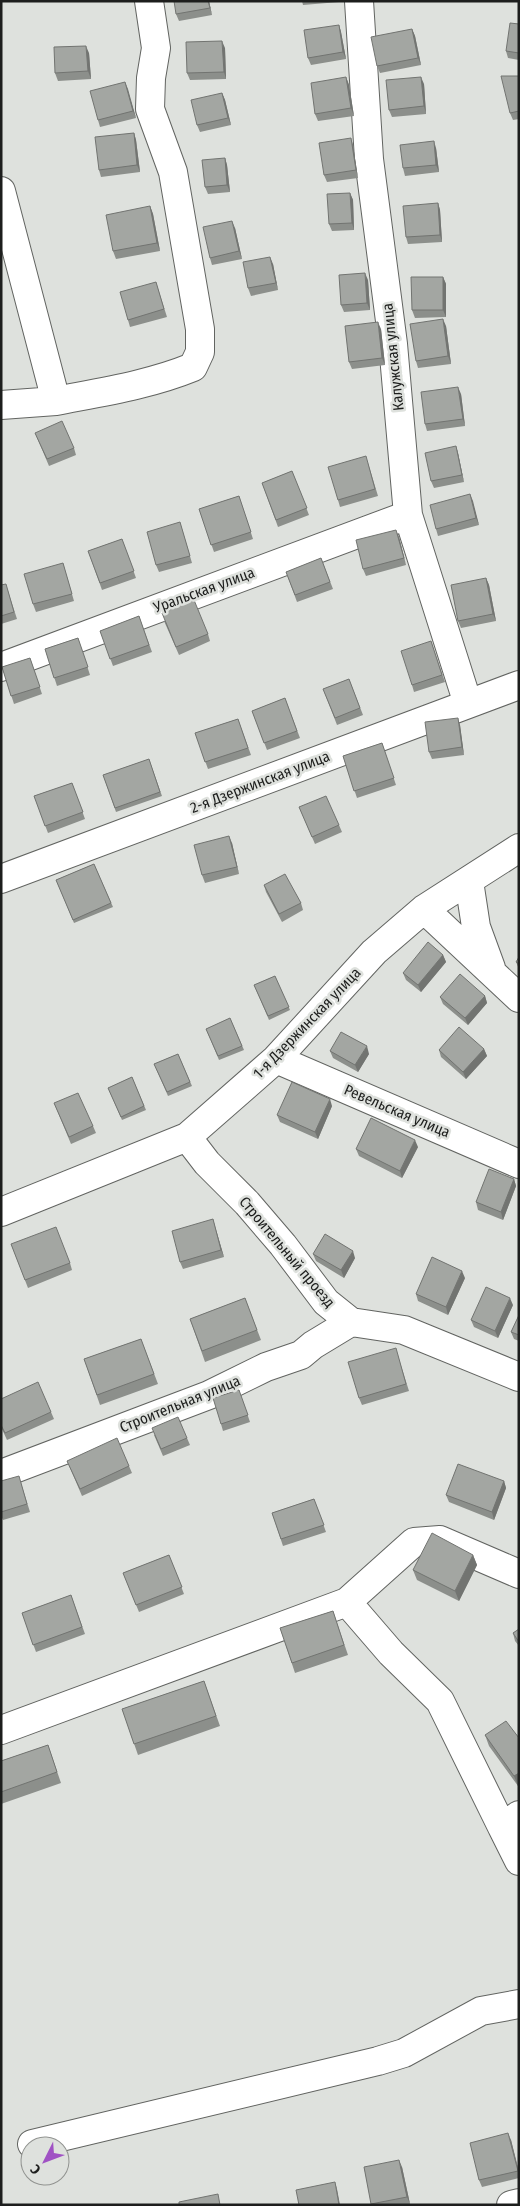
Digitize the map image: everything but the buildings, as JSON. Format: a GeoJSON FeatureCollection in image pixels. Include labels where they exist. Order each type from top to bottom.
{"type":"FeatureCollection","features":[{"type":"Feature","properties":{"kind":"street"},"geometry":{"type":"LineString","coordinates":[[1,405],[56,401],[127,387],[193,367],[200,352],[200,329],[172,172],[150,109],[151,78],[156,48],[149,1]]}},
{"type":"Feature","properties":{"kind":"street","name":"Калужская улица"},"geometry":{"type":"LineString","coordinates":[[359,1],[369,159],[393,344],[408,515],[468,704]]}},
{"type":"Feature","properties":{"kind":"street"},"geometry":{"type":"LineString","coordinates":[[1,191],[56,401]]}},
{"type":"Feature","properties":{"kind":"street","name":"Уральская улица"},"geometry":{"type":"LineString","coordinates":[[1,667],[408,515]]}},
{"type":"Feature","properties":{"kind":"street","name":"2-я Дзержинская улица"},"geometry":{"type":"LineString","coordinates":[[1,879],[519,685]]}},
{"type":"Feature","properties":{"kind":"street","name":"1-я Дзержинская улица"},"geometry":{"type":"LineString","coordinates":[[1,1212],[187,1137],[276,1059],[374,952],[424,910],[519,848]]}},
{"type":"Feature","properties":{"kind":"street"},"geometry":{"type":"LineString","coordinates":[[469,881],[476,927],[493,974]]}},
{"type":"Feature","properties":{"kind":"street"},"geometry":{"type":"LineString","coordinates":[[424,910],[519,998]]}},
{"type":"Feature","properties":{"kind":"street","name":"Ревельская улица"},"geometry":{"type":"LineString","coordinates":[[276,1059],[519,1164]]}},
{"type":"Feature","properties":{"kind":"street","name":"Строительный проезд"},"geometry":{"type":"LineString","coordinates":[[187,1137],[207,1162],[247,1203],[283,1245],[326,1302],[351,1322]]}},
{"type":"Feature","properties":{"kind":"street"},"geometry":{"type":"LineString","coordinates":[[351,1322],[404,1330],[519,1377]]}},
{"type":"Feature","properties":{"kind":"street","name":"Строительная улица"},"geometry":{"type":"LineString","coordinates":[[1,1474],[209,1395],[266,1367],[301,1355],[313,1345],[351,1322]]}},
{"type":"Feature","properties":{"kind":"street"},"geometry":{"type":"LineString","coordinates":[[1,1730],[346,1602],[414,1542],[440,1540],[519,1574]]}},
{"type":"Feature","properties":{"kind":"street"},"geometry":{"type":"LineString","coordinates":[[346,1602],[391,1653],[440,1701],[510,1821],[519,1861]]}},
{"type":"Feature","properties":{"kind":"street"},"geometry":{"type":"LineString","coordinates":[[66,2136],[378,2062],[404,2053],[482,2012],[519,2004]]}},
{"type":"Feature","properties":{"kind":"street"},"geometry":{"type":"LineString","coordinates":[[511,2205],[519,2203]]}}]}
